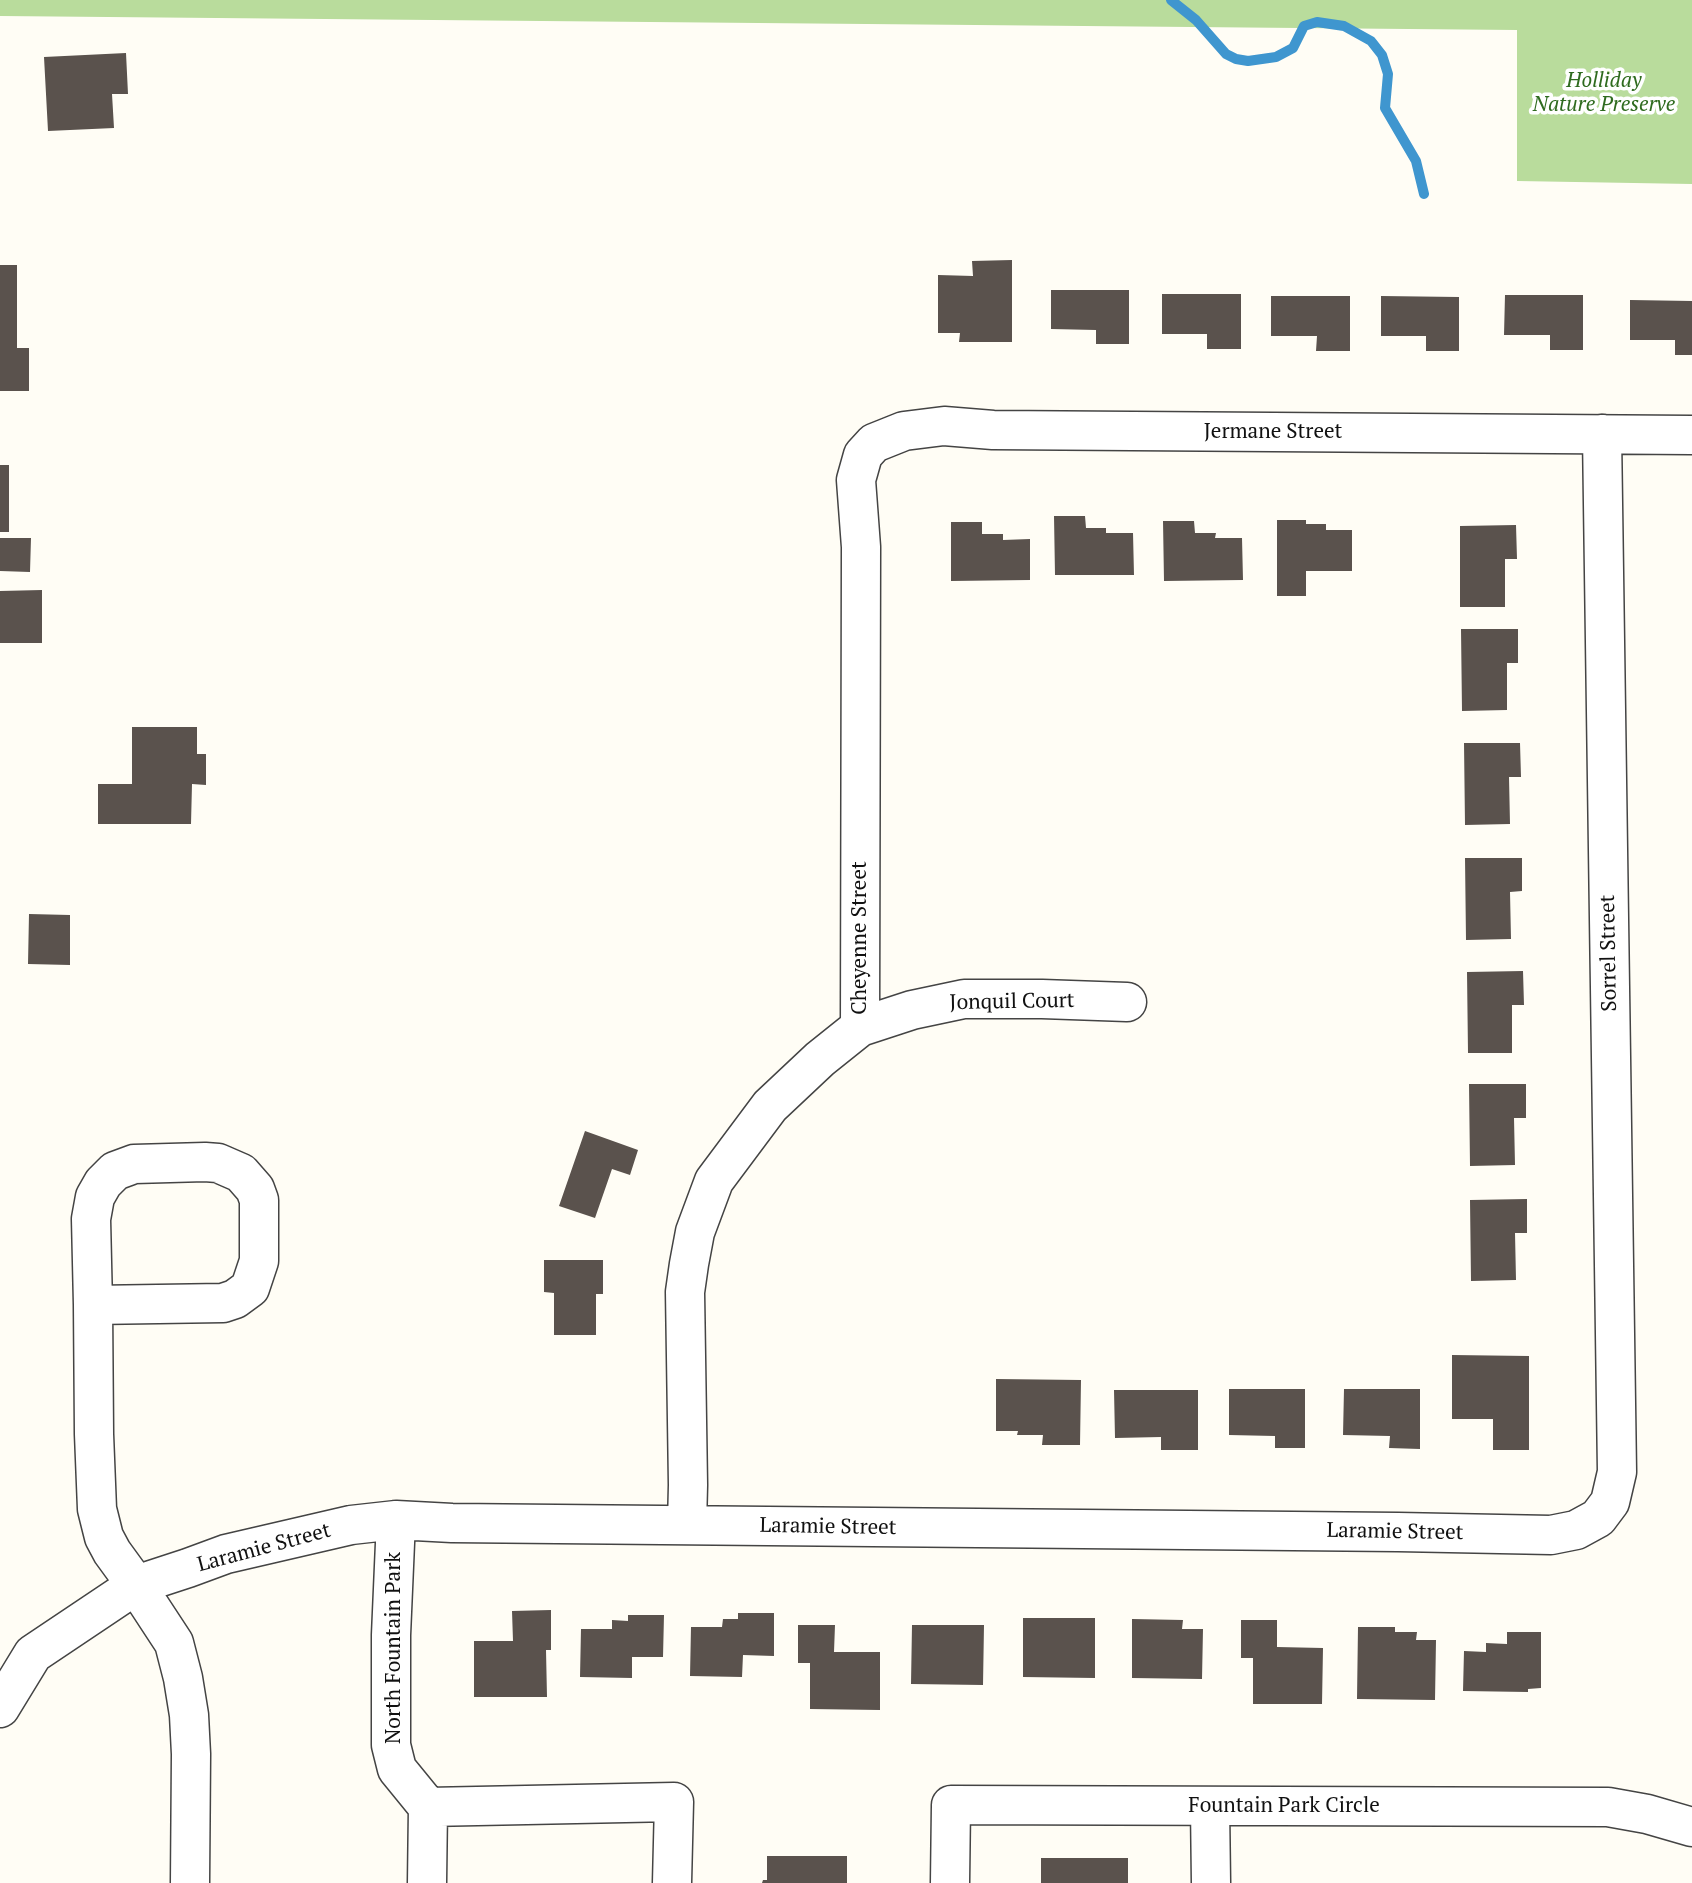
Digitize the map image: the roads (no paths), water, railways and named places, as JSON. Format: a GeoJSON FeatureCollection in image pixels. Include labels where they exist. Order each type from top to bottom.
{"type":"FeatureCollection","features":[{"type":"Feature","properties":{"kind":"street","name":"Jermane Street"},"geometry":{"type":"LineString","coordinates":[[863,456],[874,443],[904,431],[944,426],[993,430],[1692,435]]}},
{"type":"Feature","properties":{"kind":"street","name":"Sorrel Street"},"geometry":{"type":"LineString","coordinates":[[1602,434],[1617,1472]]}},
{"type":"Feature","properties":{"kind":"street","name":"Cheyenne Street"},"geometry":{"type":"LineString","coordinates":[[687,1525],[685,1292],[695,1232],[703,1208],[715,1181],[770,1106],[820,1059],[860,1027],[861,547],[856,481],[863,456]]}},
{"type":"Feature","properties":{"kind":"street","name":"Jonquil Court"},"geometry":{"type":"LineString","coordinates":[[860,1027],[912,1010],[964,999],[1127,1002]]}},
{"type":"Feature","properties":{"kind":"street"},"geometry":{"type":"LineString","coordinates":[[93,1305],[223,1303],[235,1299],[250,1288],[259,1261],[259,1200],[255,1189],[242,1173],[218,1163],[134,1164],[115,1171],[103,1184],[95,1197],[91,1219],[97,1509],[104,1537],[112,1552],[174,1643],[183,1678],[191,1754],[190,1883]]}},
{"type":"Feature","properties":{"kind":"street","name":"Laramie Street"},"geometry":{"type":"LineString","coordinates":[[16,1654],[136,1586],[226,1553],[351,1525],[396,1520],[452,1523],[1551,1535],[1576,1530],[1598,1518],[1610,1502],[1617,1472]]}},
{"type":"Feature","properties":{"kind":"street","name":"North Fountain Park"},"geometry":{"type":"LineString","coordinates":[[396,1520],[391,1635],[391,1745],[397,1769],[428,1807]]}},
{"type":"Feature","properties":{"kind":"street"},"geometry":{"type":"LineString","coordinates":[[0,1708],[16,1654]]}},
{"type":"Feature","properties":{"kind":"street"},"geometry":{"type":"LineString","coordinates":[[428,1883],[428,1807],[674,1802],[673,1883]]}},
{"type":"Feature","properties":{"kind":"street","name":"Fountain Park Circle"},"geometry":{"type":"LineString","coordinates":[[950,1883],[951,1805],[1608,1807],[1647,1814],[1692,1827]]}},
{"type":"Feature","properties":{"kind":"street"},"geometry":{"type":"LineString","coordinates":[[1210,1805],[1211,1883]]}},
{"type":"Feature","properties":{"kind":"waterway"},"geometry":{"type":"LineString","coordinates":[[1171,0],[1196,20],[1226,54],[1236,59],[1248,61],[1276,57],[1293,48],[1304,26],[1317,22],[1344,26],[1371,41],[1382,55],[1388,74],[1385,108],[1416,161],[1424,194]]}},
{"type":"Feature","properties":{"kind":"park label","name":"Holliday Nature Preserve"},"geometry":{"type":"Point","coordinates":[1604,93]}}]}
